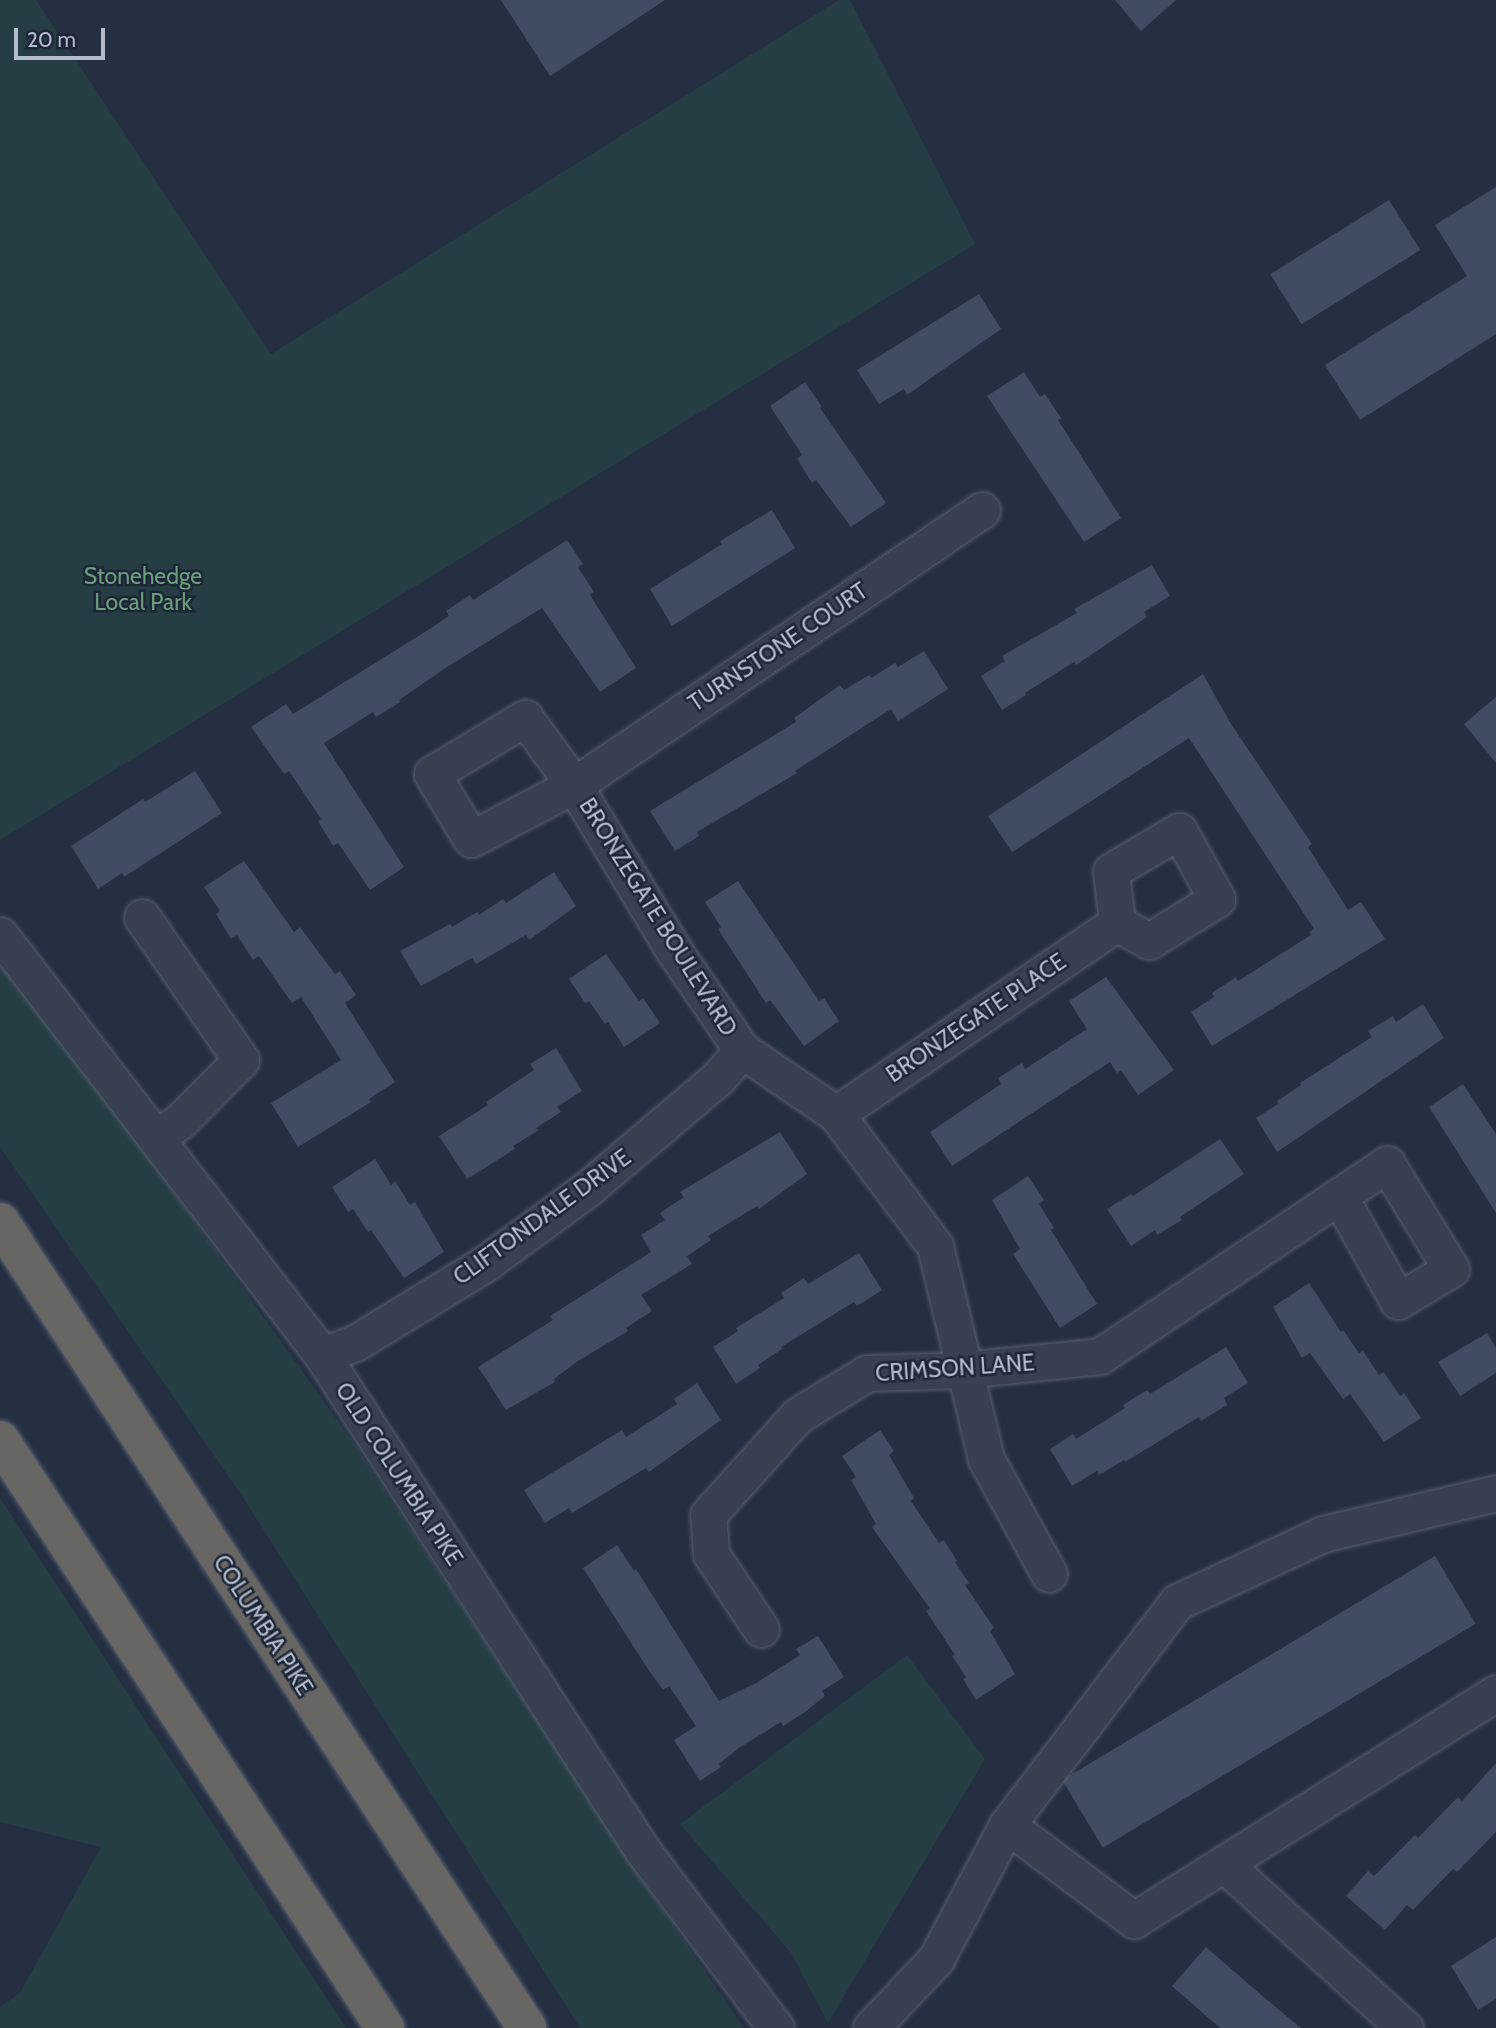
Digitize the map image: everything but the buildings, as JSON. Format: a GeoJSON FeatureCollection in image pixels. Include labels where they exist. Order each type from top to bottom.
{"type":"FeatureCollection","features":[{"type":"Feature","properties":{"kind":"highway","name":"COLUMBIA PIKE"},"geometry":{"type":"LineString","coordinates":[[0,1222],[527,2028]]}},
{"type":"Feature","properties":{"kind":"highway"},"geometry":{"type":"LineString","coordinates":[[0,1440],[385,2028]]}},
{"type":"Feature","properties":{"kind":"street","name":"TURNSTONE COURT"},"geometry":{"type":"LineString","coordinates":[[574,785],[982,510]]}},
{"type":"Feature","properties":{"kind":"street","name":"BRONZEGATE BOULEVARD"},"geometry":{"type":"LineString","coordinates":[[574,785],[673,949],[742,1050],[836,1114],[936,1246],[986,1459],[1049,1574]]}},
{"type":"Feature","properties":{"kind":"street"},"geometry":{"type":"LineString","coordinates":[[142,917],[241,1060],[180,1121],[157,1138]]}},
{"type":"Feature","properties":{"kind":"street","name":"BRONZEGATE PLACE"},"geometry":{"type":"LineString","coordinates":[[836,1114],[1116,923]]}},
{"type":"Feature","properties":{"kind":"street","name":"OLD COLUMBIA PIKE"},"geometry":{"type":"LineString","coordinates":[[0,935],[322,1355],[643,1851],[776,2028]]}},
{"type":"Feature","properties":{"kind":"street","name":"CLIFTONDALE DRIVE"},"geometry":{"type":"LineString","coordinates":[[322,1355],[355,1343],[486,1263],[587,1189],[718,1078],[742,1050]]}},
{"type":"Feature","properties":{"kind":"street","name":"CRIMSON LANE"},"geometry":{"type":"LineString","coordinates":[[761,1629],[711,1554],[708,1515],[797,1416],[867,1373],[963,1370],[1100,1356],[1339,1196]]}},
{"type":"Feature","properties":{"kind":"street"},"geometry":{"type":"LineString","coordinates":[[871,2028],[936,1959],[1007,1825],[1177,1602],[1323,1534],[1496,1493]]}},
{"type":"Feature","properties":{"kind":"street"},"geometry":{"type":"LineString","coordinates":[[1007,1825],[1134,1920],[1496,1693]]}},
{"type":"Feature","properties":{"kind":"street"},"geometry":{"type":"LineString","coordinates":[[1225,1865],[1405,2028]]}},
{"type":"Feature","properties":{"kind":"green space","name":"Stonehedge Local Park"},"geometry":{"type":"Polygon","coordinates":[[[0,0],[36,0],[271,354],[839,0],[850,0],[975,244],[0,840],[0,0]]]}},
{"type":"Feature","properties":{"kind":"green space"},"geometry":{"type":"Polygon","coordinates":[[[0,964],[152,1162],[353,1442],[639,1875],[744,2028],[580,2028],[242,1496],[0,1147],[0,964]]]}},
{"type":"Feature","properties":{"kind":"green space"},"geometry":{"type":"Polygon","coordinates":[[[0,1498],[346,2028],[0,2028],[0,2007],[20,1993],[101,1847],[0,1822],[0,1498]]]}},
{"type":"Feature","properties":{"kind":"green space"},"geometry":{"type":"Polygon","coordinates":[[[907,1655],[985,1759],[828,2023],[791,1953],[680,1824],[907,1655]]]}}]}
